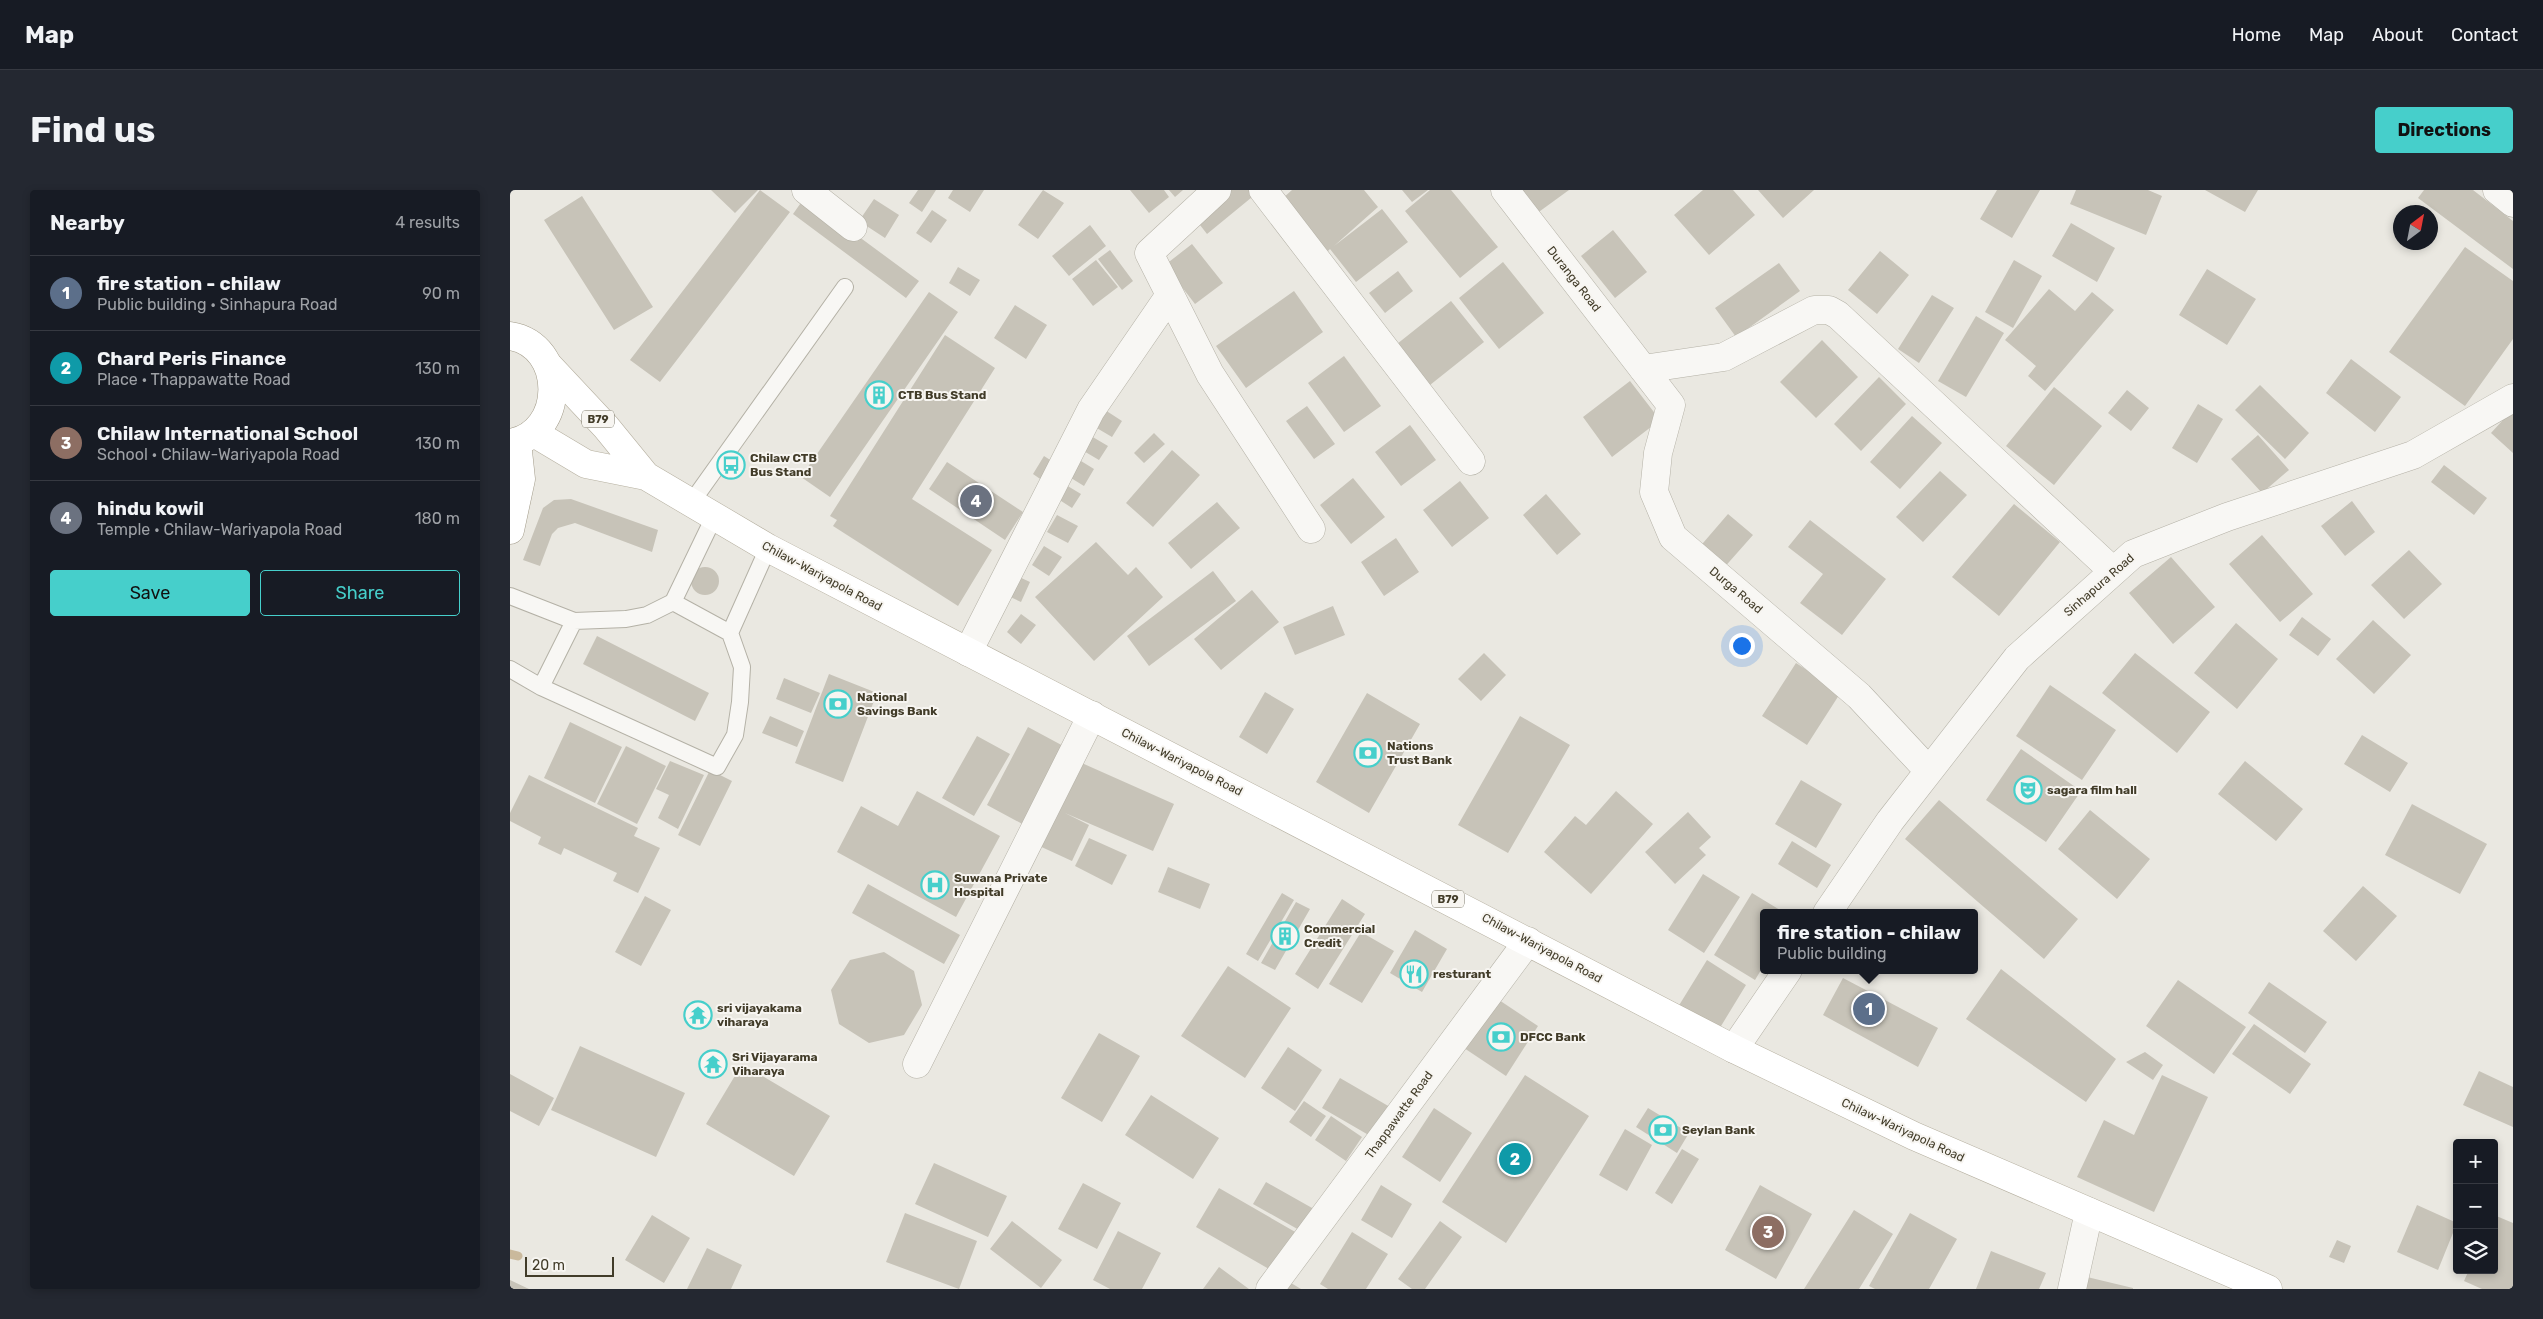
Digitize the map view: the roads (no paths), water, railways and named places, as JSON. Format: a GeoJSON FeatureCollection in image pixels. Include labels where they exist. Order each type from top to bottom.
{"type":"FeatureCollection","features":[{"type":"Feature","properties":{"kind":"main road"},"geometry":{"type":"LineString","coordinates":[[510,530],[521,479],[520,439],[544,422],[551,409],[554,394],[553,379],[548,365],[539,352],[512,331]]}},
{"type":"Feature","properties":{"kind":"main road","name":"B79"},"geometry":{"type":"LineString","coordinates":[[548,365],[606,427],[646,476]]}},
{"type":"Feature","properties":{"kind":"main road","name":"B79"},"geometry":{"type":"LineString","coordinates":[[520,439],[586,464],[646,476]]}},
{"type":"Feature","properties":{"kind":"main road","name":"Chilaw-Wariyapola Road"},"geometry":{"type":"LineString","coordinates":[[646,476],[768,548],[1734,1048],[1914,1136],[2268,1289]]}},
{"type":"Feature","properties":{"kind":"street"},"geometry":{"type":"LineString","coordinates":[[806,190],[852,228]]}},
{"type":"Feature","properties":{"kind":"street"},"geometry":{"type":"LineString","coordinates":[[1217,190],[1149,253],[1210,374],[1311,529]]}},
{"type":"Feature","properties":{"kind":"street"},"geometry":{"type":"LineString","coordinates":[[1263,190],[1471,461]]}},
{"type":"Feature","properties":{"kind":"street","name":"Duranga Road"},"geometry":{"type":"LineString","coordinates":[[1505,190],[1644,369]]}},
{"type":"Feature","properties":{"kind":"street"},"geometry":{"type":"LineString","coordinates":[[2497,190],[2513,203]]}},
{"type":"Feature","properties":{"kind":"street"},"geometry":{"type":"LineString","coordinates":[[968,652],[1091,410],[1170,295]]}},
{"type":"Feature","properties":{"kind":"street"},"geometry":{"type":"LineString","coordinates":[[1644,369],[1724,357],[1814,310],[1830,310],[1838,315],[2113,572]]}},
{"type":"Feature","properties":{"kind":"street","name":"Durga Road"},"geometry":{"type":"LineString","coordinates":[[1644,369],[1671,405],[1658,453],[1654,492],[1673,537],[1860,696],[1929,771]]}},
{"type":"Feature","properties":{"kind":"street","name":"Sinhapura Road"},"geometry":{"type":"LineString","coordinates":[[1830,909],[1890,821],[2017,658],[2133,554],[2227,517],[2413,455],[2513,398]]}},
{"type":"Feature","properties":{"kind":"street"},"geometry":{"type":"LineString","coordinates":[[917,1064],[1092,715]]}},
{"type":"Feature","properties":{"kind":"street","name":"Thappawatte Road"},"geometry":{"type":"LineString","coordinates":[[1270,1289],[1528,941]]}},
{"type":"Feature","properties":{"kind":"street"},"geometry":{"type":"LineString","coordinates":[[1734,1048],[1785,974]]}},
{"type":"Feature","properties":{"kind":"street"},"geometry":{"type":"LineString","coordinates":[[2072,1289],[2088,1212]]}},
{"type":"Feature","properties":{"kind":"lane"},"geometry":{"type":"LineString","coordinates":[[510,596],[574,621],[626,619],[647,615],[673,602],[702,510],[845,288]]}},
{"type":"Feature","properties":{"kind":"lane"},"geometry":{"type":"LineString","coordinates":[[730,633],[768,548]]}},
{"type":"Feature","properties":{"kind":"lane"},"geometry":{"type":"LineString","coordinates":[[510,669],[541,687],[717,767],[735,735],[740,702],[742,667],[730,633],[673,602]]}},
{"type":"Feature","properties":{"kind":"lane"},"geometry":{"type":"LineString","coordinates":[[541,687],[574,621]]}},
{"type":"Feature","properties":{"kind":"waterway"},"geometry":{"type":"LineString","coordinates":[[510,1254],[518,1256]]}},
{"type":"Feature","properties":{"kind":"place","name":"CTB Bus Stand"},"geometry":{"type":"Point","coordinates":[879,395]}},
{"type":"Feature","properties":{"kind":"place","name":"Chilaw CTB Bus Stand"},"geometry":{"type":"Point","coordinates":[731,465]}},
{"type":"Feature","properties":{"kind":"place","name":"hindu kowil"},"geometry":{"type":"Point","coordinates":[976,501]}},
{"type":"Feature","properties":{"kind":"place","name":"National Savings Bank"},"geometry":{"type":"Point","coordinates":[838,704]}},
{"type":"Feature","properties":{"kind":"place","name":"Nations Trust Bank"},"geometry":{"type":"Point","coordinates":[1368,753]}},
{"type":"Feature","properties":{"kind":"place","name":"sagara film hall"},"geometry":{"type":"Point","coordinates":[2028,790]}},
{"type":"Feature","properties":{"kind":"place","name":"Suwana Private Hospital"},"geometry":{"type":"Point","coordinates":[935,885]}},
{"type":"Feature","properties":{"kind":"place","name":"Commercial Credit"},"geometry":{"type":"Point","coordinates":[1285,936]}},
{"type":"Feature","properties":{"kind":"place","name":"resturant"},"geometry":{"type":"Point","coordinates":[1414,974]}},
{"type":"Feature","properties":{"kind":"place","name":"fire station - chilaw"},"geometry":{"type":"Point","coordinates":[1869,1009]}},
{"type":"Feature","properties":{"kind":"place","name":"sri vijayakama viharaya"},"geometry":{"type":"Point","coordinates":[698,1015]}},
{"type":"Feature","properties":{"kind":"place","name":"DFCC Bank"},"geometry":{"type":"Point","coordinates":[1501,1037]}},
{"type":"Feature","properties":{"kind":"place","name":"Sri Vijayarama Viharaya"},"geometry":{"type":"Point","coordinates":[713,1064]}},
{"type":"Feature","properties":{"kind":"place","name":"Seylan Bank"},"geometry":{"type":"Point","coordinates":[1663,1130]}},
{"type":"Feature","properties":{"kind":"place","name":"Chard Peris Finance"},"geometry":{"type":"Point","coordinates":[1515,1159]}},
{"type":"Feature","properties":{"kind":"place","name":"Chilaw International School"},"geometry":{"type":"Point","coordinates":[1768,1232]}}]}
